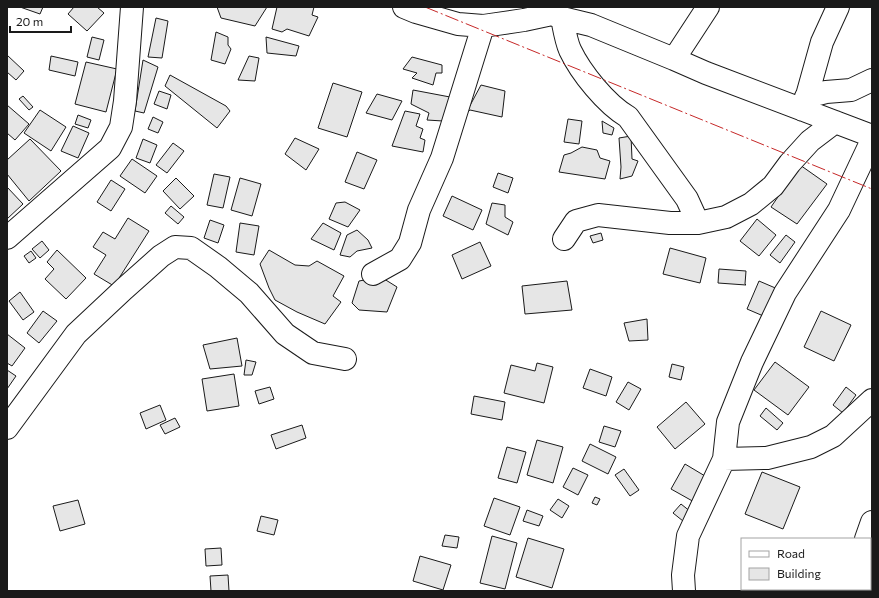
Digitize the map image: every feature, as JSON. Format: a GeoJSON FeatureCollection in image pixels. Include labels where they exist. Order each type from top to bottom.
{"type":"FeatureCollection","features":[{"type":"Feature","properties":{"kind":"street"},"geometry":{"type":"LineString","coordinates":[[7,238],[110,148],[121,126],[125,102],[132,7]]}},
{"type":"Feature","properties":{"kind":"street"},"geometry":{"type":"LineString","coordinates":[[404,7],[458,24],[483,26],[526,13],[558,13],[591,25],[706,73],[804,104],[835,122],[872,136]]}},
{"type":"Feature","properties":{"kind":"street"},"geometry":{"type":"LineString","coordinates":[[674,59],[708,7]]}},
{"type":"Feature","properties":{"kind":"street"},"geometry":{"type":"LineString","coordinates":[[804,104],[822,42],[838,7]]}},
{"type":"Feature","properties":{"kind":"street"},"geometry":{"type":"LineString","coordinates":[[558,13],[569,49],[578,66],[596,89],[622,114],[628,117],[687,199],[698,223]]}},
{"type":"Feature","properties":{"kind":"street"},"geometry":{"type":"LineString","coordinates":[[373,274],[400,259],[410,243],[419,210],[442,158],[483,26]]}},
{"type":"Feature","properties":{"kind":"street"},"geometry":{"type":"LineString","coordinates":[[804,104],[826,92],[851,90],[872,80]]}},
{"type":"Feature","properties":{"kind":"street"},"geometry":{"type":"LineString","coordinates":[[564,239],[576,221],[598,215],[670,223],[698,223],[726,217],[751,204],[773,186],[790,162],[810,141],[835,122]]}},
{"type":"Feature","properties":{"kind":"street"},"geometry":{"type":"LineString","coordinates":[[684,591],[683,575],[688,536],[724,459],[728,422],[752,362],[785,294],[839,210],[872,140]]}},
{"type":"Feature","properties":{"kind":"street"},"geometry":{"type":"LineString","coordinates":[[7,428],[76,334],[161,256],[175,247],[191,248],[218,267],[249,294],[285,334],[313,353],[345,359]]}},
{"type":"Feature","properties":{"kind":"street"},"geometry":{"type":"LineString","coordinates":[[724,459],[767,458],[810,447],[833,436],[872,400]]}},
{"type":"Feature","properties":{"kind":"street"},"geometry":{"type":"LineString","coordinates":[[866,538],[872,522]]}},
{"type":"Feature","properties":{"kind":"building"},"geometry":{"type":"Polygon","coordinates":[[[20,7],[43,7],[40,14],[20,7]]]}},
{"type":"Feature","properties":{"kind":"building"},"geometry":{"type":"Polygon","coordinates":[[[74,7],[97,7],[104,13],[87,31],[68,14],[74,7]]]}},
{"type":"Feature","properties":{"kind":"building"},"geometry":{"type":"Polygon","coordinates":[[[217,7],[267,7],[255,26],[221,18],[217,7]]]}},
{"type":"Feature","properties":{"kind":"building"},"geometry":{"type":"Polygon","coordinates":[[[277,7],[314,7],[312,15],[318,17],[309,36],[287,29],[282,32],[272,29],[277,7]]]}},
{"type":"Feature","properties":{"kind":"building"},"geometry":{"type":"Polygon","coordinates":[[[156,18],[168,21],[162,58],[148,57],[156,18]]]}},
{"type":"Feature","properties":{"kind":"building"},"geometry":{"type":"Polygon","coordinates":[[[216,32],[228,37],[228,45],[231,49],[225,64],[211,60],[216,32]]]}},
{"type":"Feature","properties":{"kind":"building"},"geometry":{"type":"Polygon","coordinates":[[[92,37],[104,40],[99,60],[87,57],[92,37]]]}},
{"type":"Feature","properties":{"kind":"building"},"geometry":{"type":"Polygon","coordinates":[[[266,37],[299,46],[296,56],[267,53],[266,37]]]}},
{"type":"Feature","properties":{"kind":"building"},"geometry":{"type":"Polygon","coordinates":[[[7,55],[24,71],[16,80],[7,72],[7,55]]]}},
{"type":"Feature","properties":{"kind":"building"},"geometry":{"type":"Polygon","coordinates":[[[51,56],[78,62],[75,76],[49,70],[51,56]]]}},
{"type":"Feature","properties":{"kind":"building"},"geometry":{"type":"Polygon","coordinates":[[[249,56],[259,58],[255,81],[238,80],[249,56]]]}},
{"type":"Feature","properties":{"kind":"building"},"geometry":{"type":"Polygon","coordinates":[[[412,57],[442,65],[442,73],[436,73],[433,85],[412,78],[417,73],[403,69],[412,57]]]}},
{"type":"Feature","properties":{"kind":"building"},"geometry":{"type":"Polygon","coordinates":[[[143,60],[158,67],[144,113],[135,111],[143,60]]]}},
{"type":"Feature","properties":{"kind":"building"},"geometry":{"type":"Polygon","coordinates":[[[86,62],[117,69],[106,112],[75,104],[86,62]]]}},
{"type":"Feature","properties":{"kind":"building"},"geometry":{"type":"Polygon","coordinates":[[[170,75],[226,106],[230,111],[217,128],[165,86],[170,75]]]}},
{"type":"Feature","properties":{"kind":"building"},"geometry":{"type":"Polygon","coordinates":[[[333,83],[362,92],[347,137],[318,128],[333,83]]]}},
{"type":"Feature","properties":{"kind":"building"},"geometry":{"type":"Polygon","coordinates":[[[481,85],[505,91],[502,117],[470,110],[466,113],[481,85]]]}},
{"type":"Feature","properties":{"kind":"building"},"geometry":{"type":"Polygon","coordinates":[[[413,90],[450,97],[443,121],[427,120],[429,113],[411,104],[413,90]]]}},
{"type":"Feature","properties":{"kind":"building"},"geometry":{"type":"Polygon","coordinates":[[[159,91],[171,95],[167,109],[154,104],[159,91]]]}},
{"type":"Feature","properties":{"kind":"building"},"geometry":{"type":"Polygon","coordinates":[[[377,94],[402,101],[392,120],[366,113],[377,94]]]}},
{"type":"Feature","properties":{"kind":"building"},"geometry":{"type":"Polygon","coordinates":[[[23,96],[33,107],[29,110],[19,99],[23,96]]]}},
{"type":"Feature","properties":{"kind":"building"},"geometry":{"type":"Polygon","coordinates":[[[7,105],[29,124],[15,140],[7,133],[7,105]]]}},
{"type":"Feature","properties":{"kind":"building"},"geometry":{"type":"Polygon","coordinates":[[[40,110],[66,127],[51,151],[24,133],[40,110]]]}},
{"type":"Feature","properties":{"kind":"building"},"geometry":{"type":"Polygon","coordinates":[[[405,111],[420,114],[416,126],[423,129],[420,138],[425,140],[423,152],[392,146],[405,111]]]}},
{"type":"Feature","properties":{"kind":"building"},"geometry":{"type":"Polygon","coordinates":[[[78,115],[91,120],[88,128],[75,124],[78,115]]]}},
{"type":"Feature","properties":{"kind":"building"},"geometry":{"type":"Polygon","coordinates":[[[153,117],[163,122],[158,133],[148,129],[153,117]]]}},
{"type":"Feature","properties":{"kind":"building"},"geometry":{"type":"Polygon","coordinates":[[[568,119],[582,121],[579,144],[564,142],[568,119]]]}},
{"type":"Feature","properties":{"kind":"building"},"geometry":{"type":"Polygon","coordinates":[[[602,121],[614,128],[612,135],[603,133],[602,121]]]}},
{"type":"Feature","properties":{"kind":"building"},"geometry":{"type":"Polygon","coordinates":[[[73,126],[89,133],[78,158],[61,151],[73,126]]]}},
{"type":"Feature","properties":{"kind":"building"},"geometry":{"type":"Polygon","coordinates":[[[631,136],[632,159],[638,161],[632,176],[620,179],[621,167],[619,138],[631,136]]]}},
{"type":"Feature","properties":{"kind":"building"},"geometry":{"type":"Polygon","coordinates":[[[295,138],[319,149],[306,170],[285,154],[295,138]]]}},
{"type":"Feature","properties":{"kind":"building"},"geometry":{"type":"Polygon","coordinates":[[[30,139],[61,171],[29,201],[7,174],[7,160],[30,139]]]}},
{"type":"Feature","properties":{"kind":"building"},"geometry":{"type":"Polygon","coordinates":[[[143,139],[157,145],[150,163],[136,158],[143,139]]]}},
{"type":"Feature","properties":{"kind":"building"},"geometry":{"type":"Polygon","coordinates":[[[173,143],[184,151],[167,173],[156,165],[173,143]]]}},
{"type":"Feature","properties":{"kind":"building"},"geometry":{"type":"Polygon","coordinates":[[[582,147],[597,150],[600,158],[610,161],[605,179],[559,172],[564,155],[582,147]]]}},
{"type":"Feature","properties":{"kind":"building"},"geometry":{"type":"Polygon","coordinates":[[[357,152],[377,160],[364,189],[345,182],[357,152]]]}},
{"type":"Feature","properties":{"kind":"building"},"geometry":{"type":"Polygon","coordinates":[[[132,159],[157,176],[145,193],[120,176],[132,159]]]}},
{"type":"Feature","properties":{"kind":"building"},"geometry":{"type":"Polygon","coordinates":[[[800,165],[827,184],[797,224],[771,207],[800,165]]]}},
{"type":"Feature","properties":{"kind":"building"},"geometry":{"type":"Polygon","coordinates":[[[498,173],[513,178],[508,193],[493,187],[498,173]]]}},
{"type":"Feature","properties":{"kind":"building"},"geometry":{"type":"Polygon","coordinates":[[[214,174],[230,177],[223,208],[207,205],[214,174]]]}},
{"type":"Feature","properties":{"kind":"building"},"geometry":{"type":"Polygon","coordinates":[[[176,178],[194,196],[180,209],[163,191],[176,178]]]}},
{"type":"Feature","properties":{"kind":"building"},"geometry":{"type":"Polygon","coordinates":[[[240,178],[261,184],[252,216],[231,210],[240,178]]]}},
{"type":"Feature","properties":{"kind":"building"},"geometry":{"type":"Polygon","coordinates":[[[111,180],[125,189],[111,211],[97,202],[111,180]]]}},
{"type":"Feature","properties":{"kind":"building"},"geometry":{"type":"Polygon","coordinates":[[[7,187],[23,204],[7,219],[7,187]]]}},
{"type":"Feature","properties":{"kind":"building"},"geometry":{"type":"Polygon","coordinates":[[[452,196],[482,210],[473,230],[443,216],[452,196]]]}},
{"type":"Feature","properties":{"kind":"building"},"geometry":{"type":"Polygon","coordinates":[[[345,202],[360,210],[348,227],[329,219],[336,203],[345,202]]]}},
{"type":"Feature","properties":{"kind":"building"},"geometry":{"type":"Polygon","coordinates":[[[492,203],[505,205],[505,217],[513,222],[508,235],[486,224],[492,203]]]}},
{"type":"Feature","properties":{"kind":"building"},"geometry":{"type":"Polygon","coordinates":[[[171,206],[184,217],[178,224],[165,213],[171,206]]]}},
{"type":"Feature","properties":{"kind":"building"},"geometry":{"type":"Polygon","coordinates":[[[128,218],[149,231],[114,286],[94,274],[106,255],[93,247],[103,232],[115,239],[128,218]]]}},
{"type":"Feature","properties":{"kind":"building"},"geometry":{"type":"Polygon","coordinates":[[[757,219],[776,235],[759,256],[740,241],[757,219]]]}},
{"type":"Feature","properties":{"kind":"building"},"geometry":{"type":"Polygon","coordinates":[[[210,220],[224,225],[218,243],[204,238],[210,220]]]}},
{"type":"Feature","properties":{"kind":"building"},"geometry":{"type":"Polygon","coordinates":[[[240,223],[259,226],[254,255],[236,252],[240,223]]]}},
{"type":"Feature","properties":{"kind":"building"},"geometry":{"type":"Polygon","coordinates":[[[323,223],[341,233],[334,250],[311,239],[323,223]]]}},
{"type":"Feature","properties":{"kind":"building"},"geometry":{"type":"Polygon","coordinates":[[[357,230],[368,240],[372,248],[357,251],[350,257],[340,255],[347,235],[357,230]]]}},
{"type":"Feature","properties":{"kind":"building"},"geometry":{"type":"Polygon","coordinates":[[[601,233],[603,240],[593,243],[590,236],[601,233]]]}},
{"type":"Feature","properties":{"kind":"building"},"geometry":{"type":"Polygon","coordinates":[[[786,235],[795,242],[780,263],[770,255],[786,235]]]}},
{"type":"Feature","properties":{"kind":"building"},"geometry":{"type":"Polygon","coordinates":[[[42,241],[49,250],[40,258],[32,249],[42,241]]]}},
{"type":"Feature","properties":{"kind":"building"},"geometry":{"type":"Polygon","coordinates":[[[480,242],[491,266],[462,279],[452,255],[480,242]]]}},
{"type":"Feature","properties":{"kind":"building"},"geometry":{"type":"Polygon","coordinates":[[[670,248],[706,258],[700,283],[663,274],[670,248]]]}},
{"type":"Feature","properties":{"kind":"building"},"geometry":{"type":"Polygon","coordinates":[[[57,250],[86,278],[66,299],[45,279],[54,269],[47,262],[57,250]]]}},
{"type":"Feature","properties":{"kind":"building"},"geometry":{"type":"Polygon","coordinates":[[[269,250],[295,265],[309,266],[317,261],[344,276],[333,296],[341,302],[325,324],[297,312],[275,300],[260,264],[269,250]]]}},
{"type":"Feature","properties":{"kind":"building"},"geometry":{"type":"Polygon","coordinates":[[[31,251],[36,258],[29,263],[24,256],[31,251]]]}},
{"type":"Feature","properties":{"kind":"building"},"geometry":{"type":"Polygon","coordinates":[[[719,269],[746,271],[746,285],[718,283],[719,269]]]}},
{"type":"Feature","properties":{"kind":"building"},"geometry":{"type":"Polygon","coordinates":[[[381,277],[397,287],[387,312],[359,310],[352,303],[359,281],[381,277]]]}},
{"type":"Feature","properties":{"kind":"building"},"geometry":{"type":"Polygon","coordinates":[[[567,281],[572,310],[525,314],[522,286],[567,281]]]}},
{"type":"Feature","properties":{"kind":"building"},"geometry":{"type":"Polygon","coordinates":[[[759,281],[780,290],[768,318],[747,309],[759,281]]]}},
{"type":"Feature","properties":{"kind":"building"},"geometry":{"type":"Polygon","coordinates":[[[20,292],[34,312],[23,320],[9,301],[20,292]]]}},
{"type":"Feature","properties":{"kind":"building"},"geometry":{"type":"Polygon","coordinates":[[[43,311],[57,321],[39,343],[27,333],[43,311]]]}},
{"type":"Feature","properties":{"kind":"building"},"geometry":{"type":"Polygon","coordinates":[[[821,311],[851,325],[834,361],[804,347],[821,311]]]}},
{"type":"Feature","properties":{"kind":"building"},"geometry":{"type":"Polygon","coordinates":[[[647,319],[648,340],[629,341],[624,323],[647,319]]]}},
{"type":"Feature","properties":{"kind":"building"},"geometry":{"type":"Polygon","coordinates":[[[7,334],[25,348],[12,366],[7,363],[7,334]]]}},
{"type":"Feature","properties":{"kind":"building"},"geometry":{"type":"Polygon","coordinates":[[[237,338],[242,366],[210,369],[203,345],[237,338]]]}},
{"type":"Feature","properties":{"kind":"building"},"geometry":{"type":"Polygon","coordinates":[[[246,360],[256,362],[252,375],[244,375],[246,360]]]}},
{"type":"Feature","properties":{"kind":"building"},"geometry":{"type":"Polygon","coordinates":[[[775,362],[809,387],[788,415],[754,390],[775,362]]]}},
{"type":"Feature","properties":{"kind":"building"},"geometry":{"type":"Polygon","coordinates":[[[537,363],[553,367],[544,403],[504,393],[511,365],[535,371],[537,363]]]}},
{"type":"Feature","properties":{"kind":"building"},"geometry":{"type":"Polygon","coordinates":[[[672,364],[684,367],[681,380],[669,377],[672,364]]]}},
{"type":"Feature","properties":{"kind":"building"},"geometry":{"type":"Polygon","coordinates":[[[590,369],[612,377],[606,396],[583,388],[590,369]]]}},
{"type":"Feature","properties":{"kind":"building"},"geometry":{"type":"Polygon","coordinates":[[[7,370],[16,376],[7,389],[7,370]]]}},
{"type":"Feature","properties":{"kind":"building"},"geometry":{"type":"Polygon","coordinates":[[[234,374],[239,406],[207,411],[202,379],[234,374]]]}},
{"type":"Feature","properties":{"kind":"building"},"geometry":{"type":"Polygon","coordinates":[[[628,382],[641,389],[629,410],[616,402],[628,382]]]}},
{"type":"Feature","properties":{"kind":"building"},"geometry":{"type":"Polygon","coordinates":[[[270,387],[274,399],[259,404],[255,391],[270,387]]]}},
{"type":"Feature","properties":{"kind":"building"},"geometry":{"type":"Polygon","coordinates":[[[846,387],[856,395],[843,413],[833,405],[846,387]]]}},
{"type":"Feature","properties":{"kind":"building"},"geometry":{"type":"Polygon","coordinates":[[[474,396],[505,402],[502,420],[471,414],[474,396]]]}},
{"type":"Feature","properties":{"kind":"building"},"geometry":{"type":"Polygon","coordinates":[[[686,402],[705,424],[675,449],[657,427],[686,402]]]}},
{"type":"Feature","properties":{"kind":"building"},"geometry":{"type":"Polygon","coordinates":[[[160,405],[166,420],[146,429],[140,413],[160,405]]]}},
{"type":"Feature","properties":{"kind":"building"},"geometry":{"type":"Polygon","coordinates":[[[766,408],[783,423],[777,430],[760,416],[766,408]]]}},
{"type":"Feature","properties":{"kind":"building"},"geometry":{"type":"Polygon","coordinates":[[[175,418],[180,427],[165,434],[160,425],[175,418]]]}},
{"type":"Feature","properties":{"kind":"building"},"geometry":{"type":"Polygon","coordinates":[[[302,425],[306,438],[276,449],[271,435],[302,425]]]}},
{"type":"Feature","properties":{"kind":"building"},"geometry":{"type":"Polygon","coordinates":[[[604,426],[621,431],[615,447],[599,442],[604,426]]]}},
{"type":"Feature","properties":{"kind":"building"},"geometry":{"type":"Polygon","coordinates":[[[537,440],[563,447],[553,483],[527,475],[537,440]]]}},
{"type":"Feature","properties":{"kind":"building"},"geometry":{"type":"Polygon","coordinates":[[[590,444],[616,457],[608,474],[582,461],[590,444]]]}},
{"type":"Feature","properties":{"kind":"building"},"geometry":{"type":"Polygon","coordinates":[[[507,447],[526,452],[517,483],[498,478],[507,447]]]}},
{"type":"Feature","properties":{"kind":"building"},"geometry":{"type":"Polygon","coordinates":[[[685,464],[710,479],[696,503],[671,489],[685,464]]]}},
{"type":"Feature","properties":{"kind":"building"},"geometry":{"type":"Polygon","coordinates":[[[573,468],[588,475],[578,495],[563,487],[573,468]]]}},
{"type":"Feature","properties":{"kind":"building"},"geometry":{"type":"Polygon","coordinates":[[[624,469],[639,490],[630,496],[615,475],[624,469]]]}},
{"type":"Feature","properties":{"kind":"building"},"geometry":{"type":"Polygon","coordinates":[[[762,472],[800,487],[783,529],[745,514],[762,472]]]}},
{"type":"Feature","properties":{"kind":"building"},"geometry":{"type":"Polygon","coordinates":[[[595,497],[600,499],[597,505],[592,503],[595,497]]]}},
{"type":"Feature","properties":{"kind":"building"},"geometry":{"type":"Polygon","coordinates":[[[494,498],[520,507],[510,535],[484,526],[494,498]]]}},
{"type":"Feature","properties":{"kind":"building"},"geometry":{"type":"Polygon","coordinates":[[[558,499],[569,506],[562,518],[550,510],[558,499]]]}},
{"type":"Feature","properties":{"kind":"building"},"geometry":{"type":"Polygon","coordinates":[[[78,500],[85,524],[60,531],[53,506],[78,500]]]}},
{"type":"Feature","properties":{"kind":"building"},"geometry":{"type":"Polygon","coordinates":[[[681,504],[691,512],[683,521],[673,513],[681,504]]]}},
{"type":"Feature","properties":{"kind":"building"},"geometry":{"type":"Polygon","coordinates":[[[527,510],[543,516],[539,526],[523,521],[527,510]]]}},
{"type":"Feature","properties":{"kind":"building"},"geometry":{"type":"Polygon","coordinates":[[[261,516],[278,520],[274,535],[257,531],[261,516]]]}},
{"type":"Feature","properties":{"kind":"building"},"geometry":{"type":"Polygon","coordinates":[[[445,535],[459,537],[457,548],[442,546],[445,535]]]}},
{"type":"Feature","properties":{"kind":"building"},"geometry":{"type":"Polygon","coordinates":[[[492,536],[517,543],[505,589],[480,583],[492,536]]]}},
{"type":"Feature","properties":{"kind":"building"},"geometry":{"type":"Polygon","coordinates":[[[872,537],[872,580],[871,580],[872,537]]]}},
{"type":"Feature","properties":{"kind":"building"},"geometry":{"type":"Polygon","coordinates":[[[528,538],[564,549],[552,588],[516,577],[528,538]]]}},
{"type":"Feature","properties":{"kind":"building"},"geometry":{"type":"Polygon","coordinates":[[[221,548],[222,565],[206,566],[205,549],[221,548]]]}},
{"type":"Feature","properties":{"kind":"building"},"geometry":{"type":"Polygon","coordinates":[[[420,556],[451,565],[443,590],[413,581],[420,556]]]}},
{"type":"Feature","properties":{"kind":"building"},"geometry":{"type":"Polygon","coordinates":[[[228,575],[229,591],[211,591],[210,576],[228,575]]]}},
{"type":"Feature","properties":{"kind":"power"},"geometry":{"type":"LineString","coordinates":[[425,7],[872,189]]}}]}
